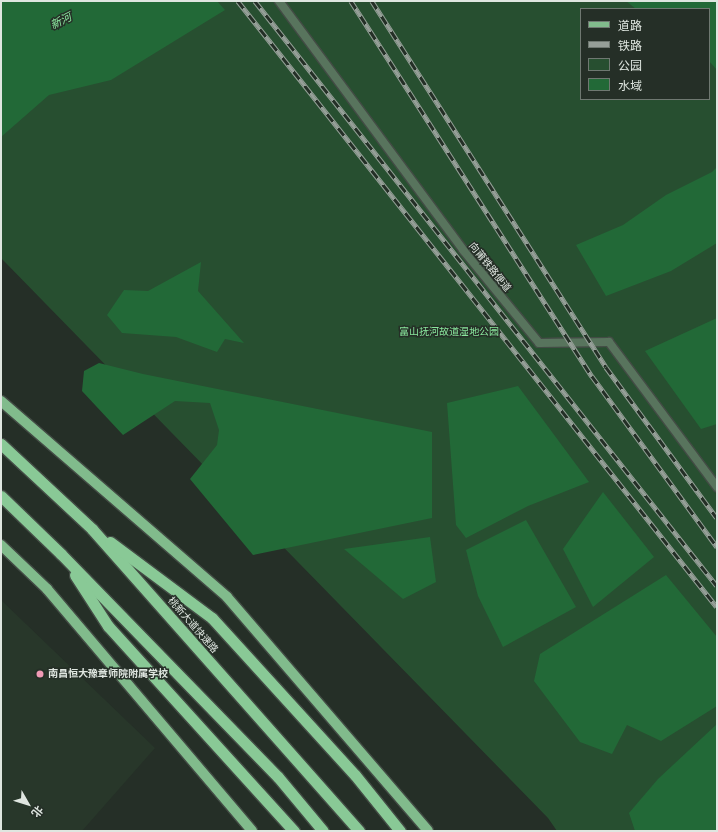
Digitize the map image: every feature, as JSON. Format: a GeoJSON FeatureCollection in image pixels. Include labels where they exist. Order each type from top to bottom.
{"type":"FeatureCollection","features":[{"type":"Feature","properties":{"kind":"highway","name":"桃新大道快速路"},"geometry":{"type":"LineString","coordinates":[[1,444],[92,529],[359,831]]}},
{"type":"Feature","properties":{"kind":"highway"},"geometry":{"type":"LineString","coordinates":[[1,496],[61,554],[278,777],[323,831]]}},
{"type":"Feature","properties":{"kind":"highway"},"geometry":{"type":"LineString","coordinates":[[92,529],[212,618],[354,775],[400,831]]}},
{"type":"Feature","properties":{"kind":"highway"},"geometry":{"type":"LineString","coordinates":[[61,554],[108,626],[294,831]]}},
{"type":"Feature","properties":{"kind":"main road"},"geometry":{"type":"LineString","coordinates":[[1,401],[227,597],[428,831]]}},
{"type":"Feature","properties":{"kind":"main road"},"geometry":{"type":"LineString","coordinates":[[1,545],[47,589],[252,831]]}},
{"type":"Feature","properties":{"kind":"lane","name":"向莆铁路便道"},"geometry":{"type":"LineString","coordinates":[[279,1],[463,250],[539,343],[609,342],[717,487]]}},
{"type":"Feature","properties":{"kind":"shaded area","name":"南昌恒大豫章师院附属学校"},"geometry":{"type":"Polygon","coordinates":[[[1,600],[155,748],[82,831],[1,831],[1,600]]]}},
{"type":"Feature","properties":{"kind":"green space","name":"富山抚河故道湿地公园"},"geometry":{"type":"Polygon","coordinates":[[[1,1],[717,1],[717,831],[557,831],[548,818],[1,258],[1,1]]]}},
{"type":"Feature","properties":{"kind":"water","name":"新河"},"geometry":{"type":"Polygon","coordinates":[[[1,1],[217,1],[225,10],[111,80],[49,95],[1,137],[1,1]]]}},
{"type":"Feature","properties":{"kind":"water"},"geometry":{"type":"Polygon","coordinates":[[[626,1],[717,1],[717,70],[710,62],[710,8],[635,8],[626,1]]]}},
{"type":"Feature","properties":{"kind":"water"},"geometry":{"type":"Polygon","coordinates":[[[717,167],[717,243],[671,271],[606,296],[576,245],[623,225],[666,195],[712,172],[717,167]]]}},
{"type":"Feature","properties":{"kind":"water"},"geometry":{"type":"Polygon","coordinates":[[[201,262],[198,291],[244,343],[225,339],[217,352],[176,337],[122,333],[107,315],[124,290],[148,291],[201,262]]]}},
{"type":"Feature","properties":{"kind":"water"},"geometry":{"type":"Polygon","coordinates":[[[717,318],[717,424],[701,429],[645,351],[717,318]]]}},
{"type":"Feature","properties":{"kind":"water"},"geometry":{"type":"Polygon","coordinates":[[[99,363],[143,374],[432,432],[432,518],[253,555],[190,479],[217,445],[219,430],[210,403],[175,401],[123,435],[82,391],[84,371],[99,363]]]}},
{"type":"Feature","properties":{"kind":"water"},"geometry":{"type":"Polygon","coordinates":[[[518,386],[589,482],[528,506],[466,538],[456,525],[447,403],[518,386]]]}},
{"type":"Feature","properties":{"kind":"water"},"geometry":{"type":"Polygon","coordinates":[[[603,492],[654,557],[593,607],[563,549],[603,492]]]}},
{"type":"Feature","properties":{"kind":"water"},"geometry":{"type":"Polygon","coordinates":[[[526,520],[576,607],[503,647],[478,596],[466,550],[526,520]]]}},
{"type":"Feature","properties":{"kind":"water"},"geometry":{"type":"Polygon","coordinates":[[[430,537],[436,582],[403,599],[344,549],[430,537]]]}},
{"type":"Feature","properties":{"kind":"water"},"geometry":{"type":"Polygon","coordinates":[[[666,575],[717,637],[717,706],[661,741],[627,725],[612,754],[580,742],[534,681],[540,654],[666,575]]]}},
{"type":"Feature","properties":{"kind":"water"},"geometry":{"type":"Polygon","coordinates":[[[717,724],[717,831],[635,831],[629,813],[658,779],[717,724]]]}},
{"type":"Feature","properties":{"kind":"railway"},"geometry":{"type":"LineString","coordinates":[[238,1],[717,607]]}},
{"type":"Feature","properties":{"kind":"railway"},"geometry":{"type":"LineString","coordinates":[[255,1],[717,586]]}},
{"type":"Feature","properties":{"kind":"railway"},"geometry":{"type":"LineString","coordinates":[[351,1],[592,376],[717,547]]}},
{"type":"Feature","properties":{"kind":"railway"},"geometry":{"type":"LineString","coordinates":[[372,1],[606,367],[717,518]]}},
{"type":"Feature","properties":{"kind":"place","name":"南昌恒大豫章师院附属学校"},"geometry":{"type":"Point","coordinates":[40,674]}}]}
